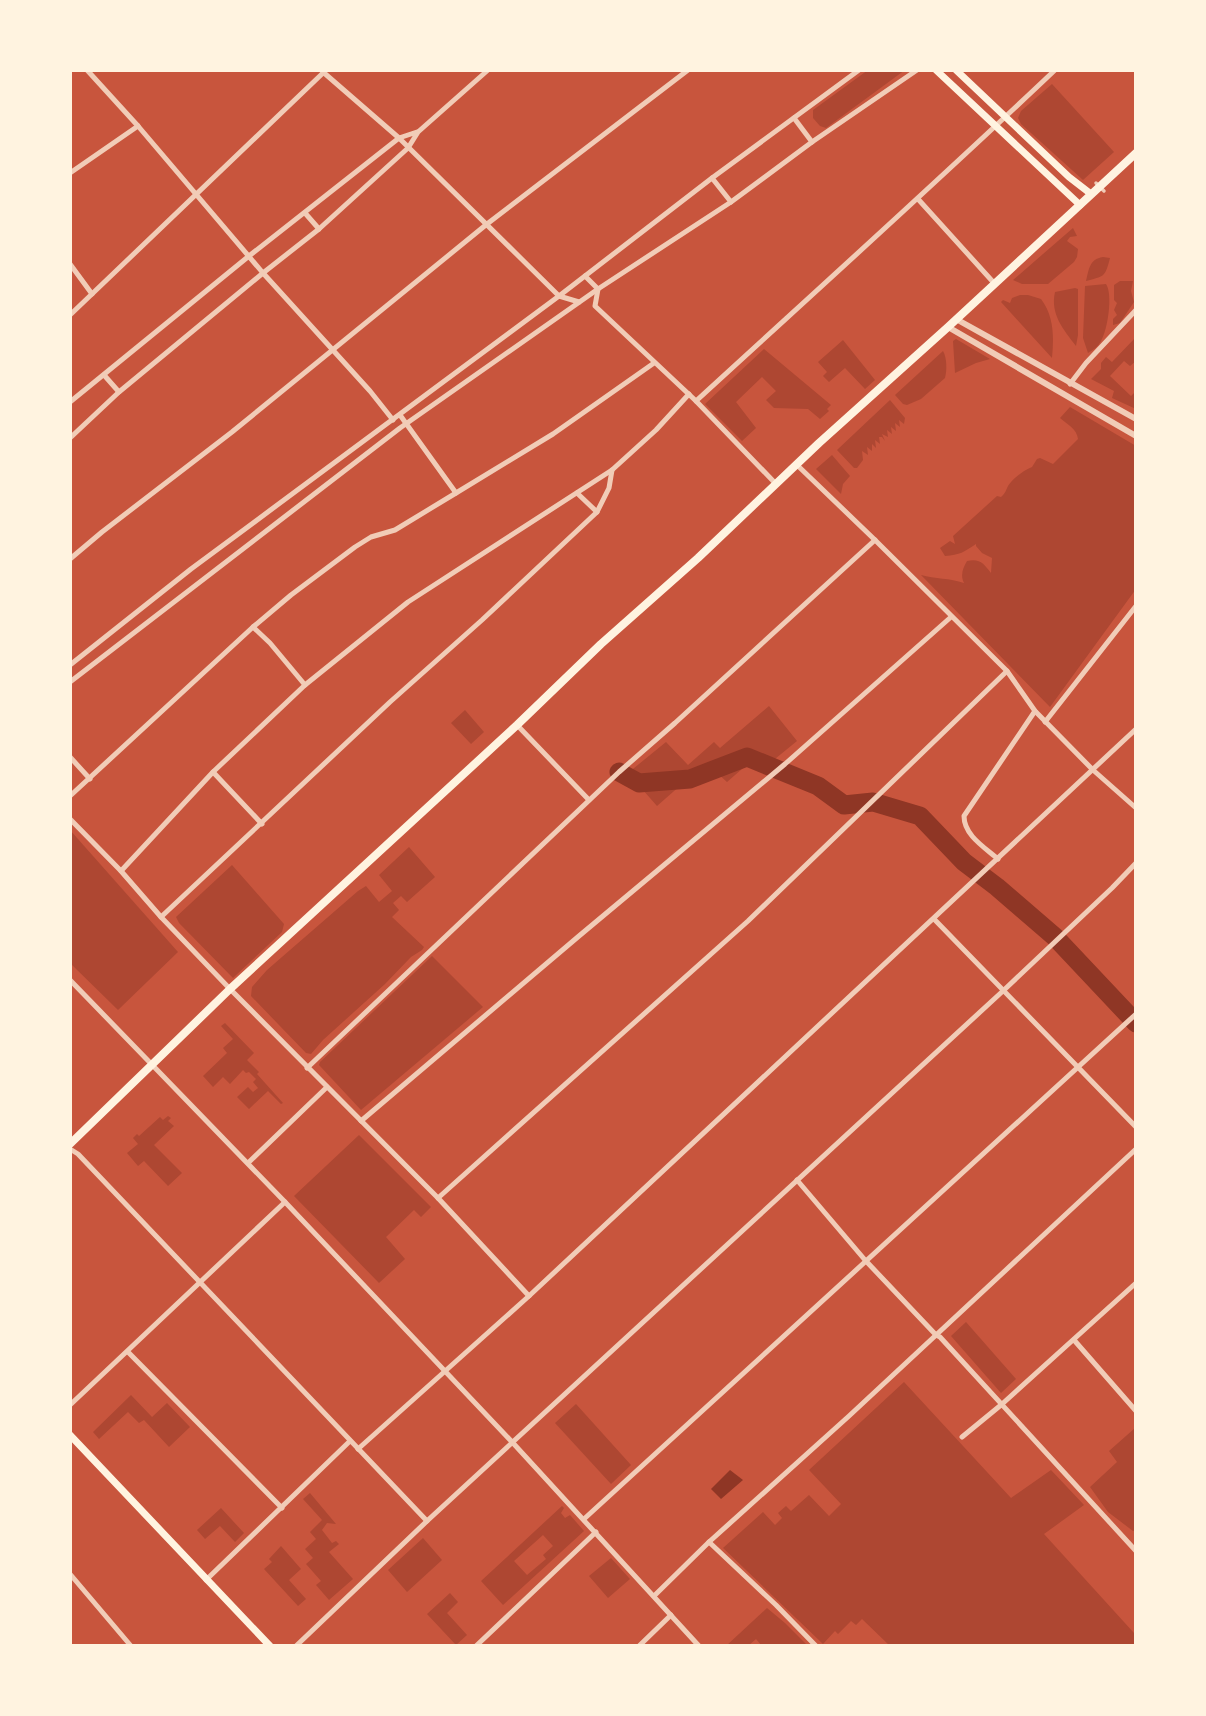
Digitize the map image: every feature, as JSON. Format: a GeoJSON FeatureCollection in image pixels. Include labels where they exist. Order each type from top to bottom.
{"type":"FeatureCollection","features":[{"type":"Feature","properties":{"kind":"main road"},"geometry":{"type":"LineString","coordinates":[[936,70],[1080,205]]}},
{"type":"Feature","properties":{"kind":"main road"},"geometry":{"type":"LineString","coordinates":[[956,70],[1069,177],[1091,194]]}},
{"type":"Feature","properties":{"kind":"main road"},"geometry":{"type":"LineString","coordinates":[[70,1147],[230,989],[1136,153]]}},
{"type":"Feature","properties":{"kind":"main road"},"geometry":{"type":"LineString","coordinates":[[70,1435],[270,1646]]}},
{"type":"Feature","properties":{"kind":"street"},"geometry":{"type":"LineString","coordinates":[[87,70],[400,428]]}},
{"type":"Feature","properties":{"kind":"street"},"geometry":{"type":"LineString","coordinates":[[70,438],[119,392],[319,229],[408,148],[418,132],[488,70]]}},
{"type":"Feature","properties":{"kind":"street"},"geometry":{"type":"LineString","coordinates":[[70,559],[232,432],[487,224],[688,70]]}},
{"type":"Feature","properties":{"kind":"street"},"geometry":{"type":"LineString","coordinates":[[70,665],[191,569],[859,70]]}},
{"type":"Feature","properties":{"kind":"street"},"geometry":{"type":"LineString","coordinates":[[70,682],[400,428],[598,289],[731,202],[917,70]]}},
{"type":"Feature","properties":{"kind":"street"},"geometry":{"type":"LineString","coordinates":[[696,401],[1055,70]]}},
{"type":"Feature","properties":{"kind":"street"},"geometry":{"type":"LineString","coordinates":[[70,315],[323,71],[399,138],[559,296],[579,302]]}},
{"type":"Feature","properties":{"kind":"street"},"geometry":{"type":"LineString","coordinates":[[794,118],[812,142]]}},
{"type":"Feature","properties":{"kind":"street"},"geometry":{"type":"LineString","coordinates":[[70,173],[138,126]]}},
{"type":"Feature","properties":{"kind":"street"},"geometry":{"type":"LineString","coordinates":[[70,402],[399,138],[418,132]]}},
{"type":"Feature","properties":{"kind":"street"},"geometry":{"type":"LineString","coordinates":[[712,178],[731,202]]}},
{"type":"Feature","properties":{"kind":"street"},"geometry":{"type":"LineString","coordinates":[[918,199],[995,283]]}},
{"type":"Feature","properties":{"kind":"street"},"geometry":{"type":"LineString","coordinates":[[305,213],[319,229]]}},
{"type":"Feature","properties":{"kind":"street"},"geometry":{"type":"LineString","coordinates":[[70,264],[92,294]]}},
{"type":"Feature","properties":{"kind":"street"},"geometry":{"type":"LineString","coordinates":[[585,276],[598,289]]}},
{"type":"Feature","properties":{"kind":"street"},"geometry":{"type":"LineString","coordinates":[[598,289],[595,306],[689,394],[776,484]]}},
{"type":"Feature","properties":{"kind":"street"},"geometry":{"type":"LineString","coordinates":[[1070,384],[1136,310]]}},
{"type":"Feature","properties":{"kind":"street"},"geometry":{"type":"LineString","coordinates":[[956,319],[1136,419]]}},
{"type":"Feature","properties":{"kind":"street"},"geometry":{"type":"LineString","coordinates":[[948,327],[1136,436]]}},
{"type":"Feature","properties":{"kind":"street"},"geometry":{"type":"LineString","coordinates":[[70,796],[253,627],[355,547],[372,537],[396,530],[553,434],[654,363]]}},
{"type":"Feature","properties":{"kind":"street"},"geometry":{"type":"LineString","coordinates":[[104,374],[119,392]]}},
{"type":"Feature","properties":{"kind":"street"},"geometry":{"type":"LineString","coordinates":[[121,871],[213,772],[304,685],[408,602],[612,470],[656,430],[689,394]]}},
{"type":"Feature","properties":{"kind":"street"},"geometry":{"type":"LineString","coordinates":[[400,415],[456,493]]}},
{"type":"Feature","properties":{"kind":"street"},"geometry":{"type":"LineString","coordinates":[[796,464],[1007,671],[1035,712],[1093,771],[1136,808]]}},
{"type":"Feature","properties":{"kind":"street"},"geometry":{"type":"LineString","coordinates":[[161,917],[597,512],[609,488],[612,470]]}},
{"type":"Feature","properties":{"kind":"street"},"geometry":{"type":"LineString","coordinates":[[577,493],[597,512]]}},
{"type":"Feature","properties":{"kind":"street"},"geometry":{"type":"LineString","coordinates":[[307,1068],[629,762],[875,540]]}},
{"type":"Feature","properties":{"kind":"street"},"geometry":{"type":"LineString","coordinates":[[191,569],[201,581]]}},
{"type":"Feature","properties":{"kind":"street"},"geometry":{"type":"LineString","coordinates":[[1045,722],[1136,606]]}},
{"type":"Feature","properties":{"kind":"street"},"geometry":{"type":"LineString","coordinates":[[361,1121],[785,764],[951,617]]}},
{"type":"Feature","properties":{"kind":"street"},"geometry":{"type":"LineString","coordinates":[[253,627],[270,643],[304,685]]}},
{"type":"Feature","properties":{"kind":"street"},"geometry":{"type":"LineString","coordinates":[[438,1198],[719,947],[1007,671]]}},
{"type":"Feature","properties":{"kind":"street"},"geometry":{"type":"LineString","coordinates":[[998,859],[969,833],[964,825],[964,816],[1035,712]]}},
{"type":"Feature","properties":{"kind":"street"},"geometry":{"type":"LineString","coordinates":[[517,725],[589,800]]}},
{"type":"Feature","properties":{"kind":"street"},"geometry":{"type":"LineString","coordinates":[[358,1449],[530,1296],[1136,729]]}},
{"type":"Feature","properties":{"kind":"street"},"geometry":{"type":"LineString","coordinates":[[70,757],[90,779]]}},
{"type":"Feature","properties":{"kind":"street"},"geometry":{"type":"LineString","coordinates":[[213,772],[262,824]]}},
{"type":"Feature","properties":{"kind":"street"},"geometry":{"type":"LineString","coordinates":[[70,819],[230,989],[438,1198],[530,1296]]}},
{"type":"Feature","properties":{"kind":"street"},"geometry":{"type":"LineString","coordinates":[[296,1646],[427,1521],[1004,990],[1136,863]]}},
{"type":"Feature","properties":{"kind":"street"},"geometry":{"type":"LineString","coordinates":[[934,919],[1136,1126]]}},
{"type":"Feature","properties":{"kind":"street"},"geometry":{"type":"LineString","coordinates":[[70,980],[513,1443],[699,1646]]}},
{"type":"Feature","properties":{"kind":"street"},"geometry":{"type":"LineString","coordinates":[[584,1519],[1136,1014]]}},
{"type":"Feature","properties":{"kind":"street"},"geometry":{"type":"LineString","coordinates":[[248,1163],[327,1087]]}},
{"type":"Feature","properties":{"kind":"street"},"geometry":{"type":"LineString","coordinates":[[70,1147],[201,1281],[427,1521]]}},
{"type":"Feature","properties":{"kind":"street"},"geometry":{"type":"LineString","coordinates":[[654,1596],[709,1542],[1136,1149]]}},
{"type":"Feature","properties":{"kind":"street"},"geometry":{"type":"LineString","coordinates":[[797,1180],[865,1260],[940,1337],[1136,1550]]}},
{"type":"Feature","properties":{"kind":"street"},"geometry":{"type":"LineString","coordinates":[[70,1405],[285,1202]]}},
{"type":"Feature","properties":{"kind":"street"},"geometry":{"type":"LineString","coordinates":[[962,1437],[1136,1284]]}},
{"type":"Feature","properties":{"kind":"street"},"geometry":{"type":"LineString","coordinates":[[1074,1339],[1136,1411]]}},
{"type":"Feature","properties":{"kind":"street"},"geometry":{"type":"LineString","coordinates":[[128,1352],[282,1508]]}},
{"type":"Feature","properties":{"kind":"street"},"geometry":{"type":"LineString","coordinates":[[206,1580],[351,1441]]}},
{"type":"Feature","properties":{"kind":"street"},"geometry":{"type":"LineString","coordinates":[[476,1646],[596,1532]]}},
{"type":"Feature","properties":{"kind":"street"},"geometry":{"type":"LineString","coordinates":[[1128,1542],[1136,1536]]}},
{"type":"Feature","properties":{"kind":"street"},"geometry":{"type":"LineString","coordinates":[[709,1542],[816,1646]]}},
{"type":"Feature","properties":{"kind":"street"},"geometry":{"type":"LineString","coordinates":[[70,1573],[131,1646]]}},
{"type":"Feature","properties":{"kind":"street"},"geometry":{"type":"LineString","coordinates":[[639,1646],[671,1615]]}},
{"type":"Feature","properties":{"kind":"shaded area"},"geometry":{"type":"Polygon","coordinates":[[[868,70],[905,70],[826,128],[820,126],[813,118],[813,110],[868,70]]]}},
{"type":"Feature","properties":{"kind":"shaded area"},"geometry":{"type":"Polygon","coordinates":[[[1052,84],[1114,152],[1083,180],[1021,124],[1018,118],[1021,111],[1052,84]]]}},
{"type":"Feature","properties":{"kind":"shaded area"},"geometry":{"type":"Polygon","coordinates":[[[1073,228],[1077,236],[1070,237],[1067,241],[1078,249],[1074,262],[1048,284],[1022,284],[1013,280],[1073,228]]]}},
{"type":"Feature","properties":{"kind":"shaded area"},"geometry":{"type":"Polygon","coordinates":[[[1103,257],[1110,258],[1105,273],[1086,281],[1092,263],[1103,257]]]}},
{"type":"Feature","properties":{"kind":"shaded area"},"geometry":{"type":"Polygon","coordinates":[[[1120,281],[1133,281],[1131,291],[1134,302],[1120,323],[1113,325],[1113,319],[1117,315],[1114,310],[1117,303],[1114,300],[1114,285],[1120,281]]]}},
{"type":"Feature","properties":{"kind":"shaded area"},"geometry":{"type":"Polygon","coordinates":[[[1106,284],[1109,312],[1104,336],[1088,353],[1083,338],[1085,286],[1106,284]]]}},
{"type":"Feature","properties":{"kind":"shaded area"},"geometry":{"type":"Polygon","coordinates":[[[1078,289],[1076,346],[1059,321],[1054,307],[1055,292],[1078,289]]]}},
{"type":"Feature","properties":{"kind":"shaded area"},"geometry":{"type":"Polygon","coordinates":[[[1020,295],[1041,299],[1045,306],[1052,327],[1052,358],[1001,302],[1003,300],[1010,303],[1012,298],[1020,295]]]}},
{"type":"Feature","properties":{"kind":"shaded area"},"geometry":{"type":"Polygon","coordinates":[[[1136,337],[1136,361],[1130,366],[1124,361],[1110,376],[1131,396],[1136,391],[1136,409],[1112,398],[1114,391],[1091,379],[1101,369],[1101,363],[1106,357],[1112,362],[1136,337]]]}},
{"type":"Feature","properties":{"kind":"shaded area"},"geometry":{"type":"Polygon","coordinates":[[[956,339],[990,359],[955,373],[953,341],[956,339]]]}},
{"type":"Feature","properties":{"kind":"shaded area"},"geometry":{"type":"Polygon","coordinates":[[[843,340],[875,380],[865,389],[845,368],[829,382],[823,376],[827,372],[818,362],[843,340]]]}},
{"type":"Feature","properties":{"kind":"shaded area"},"geometry":{"type":"Polygon","coordinates":[[[764,349],[831,405],[827,409],[829,411],[820,419],[808,409],[774,408],[766,400],[776,391],[762,377],[736,402],[756,428],[742,441],[705,404],[764,349]]]}},
{"type":"Feature","properties":{"kind":"shaded area"},"geometry":{"type":"Polygon","coordinates":[[[943,351],[945,378],[921,399],[903,404],[895,395],[943,351]]]}},
{"type":"Feature","properties":{"kind":"shaded area"},"geometry":{"type":"Polygon","coordinates":[[[890,400],[905,418],[904,424],[899,420],[900,427],[895,423],[896,431],[891,427],[892,434],[887,430],[888,437],[882,434],[885,441],[879,437],[880,444],[875,440],[876,448],[872,444],[872,451],[867,447],[868,455],[862,451],[863,460],[854,468],[837,450],[890,400]]]}},
{"type":"Feature","properties":{"kind":"shaded area"},"geometry":{"type":"Polygon","coordinates":[[[1070,407],[1136,446],[1136,589],[1050,707],[921,575],[964,583],[963,569],[967,561],[971,560],[981,562],[991,573],[992,558],[982,553],[976,544],[962,553],[950,556],[945,556],[940,548],[950,541],[955,544],[953,536],[997,496],[1001,497],[1012,480],[1032,467],[1037,459],[1053,464],[1078,439],[1074,430],[1060,418],[1070,407]]]}},
{"type":"Feature","properties":{"kind":"shaded area"},"geometry":{"type":"Polygon","coordinates":[[[832,455],[850,476],[843,484],[841,494],[816,469],[832,455]]]}},
{"type":"Feature","properties":{"kind":"shaded area"},"geometry":{"type":"Polygon","coordinates":[[[769,706],[797,741],[759,772],[750,762],[727,782],[706,763],[657,806],[628,773],[666,742],[688,765],[714,742],[720,748],[769,706]]]}},
{"type":"Feature","properties":{"kind":"shaded area"},"geometry":{"type":"Polygon","coordinates":[[[465,710],[484,732],[471,744],[451,723],[465,710]]]}},
{"type":"Feature","properties":{"kind":"shaded area"},"geometry":{"type":"Polygon","coordinates":[[[70,830],[178,952],[118,1010],[70,963],[70,830]]]}},
{"type":"Feature","properties":{"kind":"shaded area"},"geometry":{"type":"Polygon","coordinates":[[[409,847],[435,877],[407,902],[401,896],[393,903],[399,910],[392,917],[424,947],[311,1054],[306,1053],[251,996],[252,987],[267,970],[358,891],[366,886],[379,902],[392,891],[379,875],[409,847]]]}},
{"type":"Feature","properties":{"kind":"shaded area"},"geometry":{"type":"Polygon","coordinates":[[[232,865],[284,924],[282,932],[233,978],[176,917],[232,865]]]}},
{"type":"Feature","properties":{"kind":"shaded area"},"geometry":{"type":"Polygon","coordinates":[[[432,956],[483,1007],[361,1110],[319,1065],[320,1062],[432,956]]]}},
{"type":"Feature","properties":{"kind":"shaded area"},"geometry":{"type":"Polygon","coordinates":[[[225,1023],[254,1053],[247,1060],[283,1103],[268,1091],[249,1109],[237,1097],[248,1087],[253,1092],[258,1088],[253,1082],[256,1079],[249,1072],[243,1070],[230,1084],[223,1077],[213,1087],[203,1076],[227,1053],[223,1048],[233,1039],[221,1026],[225,1023]]]}},
{"type":"Feature","properties":{"kind":"shaded area"},"geometry":{"type":"Polygon","coordinates":[[[168,1116],[171,1118],[168,1121],[174,1126],[154,1145],[182,1173],[168,1186],[144,1161],[138,1166],[127,1153],[138,1144],[133,1138],[137,1134],[139,1136],[160,1117],[163,1120],[168,1116]]]}},
{"type":"Feature","properties":{"kind":"shaded area"},"geometry":{"type":"Polygon","coordinates":[[[359,1135],[431,1207],[421,1217],[414,1210],[386,1237],[405,1259],[379,1283],[294,1196],[359,1135]]]}},
{"type":"Feature","properties":{"kind":"shaded area"},"geometry":{"type":"Polygon","coordinates":[[[966,1322],[1016,1379],[1001,1393],[951,1336],[966,1322]]]}},
{"type":"Feature","properties":{"kind":"shaded area"},"geometry":{"type":"Polygon","coordinates":[[[904,1382],[1011,1498],[1051,1470],[1084,1505],[1044,1534],[1134,1633],[1136,1632],[1136,1646],[890,1646],[862,1619],[856,1625],[851,1621],[838,1634],[835,1631],[823,1644],[723,1548],[763,1512],[775,1525],[782,1518],[778,1513],[786,1506],[791,1511],[809,1495],[829,1516],[841,1504],[809,1470],[904,1382]]]}},
{"type":"Feature","properties":{"kind":"shaded area"},"geometry":{"type":"Polygon","coordinates":[[[131,1395],[152,1417],[167,1403],[190,1427],[169,1447],[144,1420],[139,1423],[128,1412],[99,1439],[93,1432],[131,1395]]]}},
{"type":"Feature","properties":{"kind":"shaded area"},"geometry":{"type":"Polygon","coordinates":[[[576,1404],[631,1465],[611,1484],[555,1423],[576,1404]]]}},
{"type":"Feature","properties":{"kind":"shaded area"},"geometry":{"type":"Polygon","coordinates":[[[1135,1428],[1136,1530],[1133,1531],[1108,1512],[1090,1487],[1117,1462],[1109,1451],[1135,1428]]]}},
{"type":"Feature","properties":{"kind":"shaded area"},"geometry":{"type":"Polygon","coordinates":[[[730,1470],[743,1480],[721,1499],[711,1489],[730,1470]]]}},
{"type":"Feature","properties":{"kind":"shaded area"},"geometry":{"type":"Polygon","coordinates":[[[310,1493],[336,1524],[327,1523],[322,1530],[332,1543],[336,1541],[339,1544],[329,1552],[353,1579],[329,1600],[316,1585],[321,1581],[306,1564],[313,1558],[305,1549],[316,1539],[310,1532],[322,1520],[303,1499],[310,1493]]]}},
{"type":"Feature","properties":{"kind":"shaded area"},"geometry":{"type":"Polygon","coordinates":[[[562,1506],[564,1508],[561,1513],[565,1518],[570,1515],[584,1531],[503,1605],[481,1581],[562,1506]],[[543,1535],[514,1561],[527,1575],[546,1559],[543,1555],[553,1546],[543,1535]]]}},
{"type":"Feature","properties":{"kind":"shaded area"},"geometry":{"type":"Polygon","coordinates":[[[221,1508],[244,1533],[235,1542],[220,1526],[205,1539],[197,1530],[221,1508]]]}},
{"type":"Feature","properties":{"kind":"shaded area"},"geometry":{"type":"Polygon","coordinates":[[[423,1538],[442,1560],[407,1592],[388,1570],[423,1538]]]}},
{"type":"Feature","properties":{"kind":"shaded area"},"geometry":{"type":"Polygon","coordinates":[[[281,1546],[301,1569],[289,1580],[306,1599],[298,1606],[264,1569],[272,1562],[269,1559],[281,1546]]]}},
{"type":"Feature","properties":{"kind":"shaded area"},"geometry":{"type":"Polygon","coordinates":[[[611,1558],[630,1579],[608,1598],[589,1576],[611,1558]]]}},
{"type":"Feature","properties":{"kind":"shaded area"},"geometry":{"type":"Polygon","coordinates":[[[450,1593],[458,1602],[447,1613],[467,1635],[456,1645],[427,1614],[450,1593]]]}},
{"type":"Feature","properties":{"kind":"shaded area"},"geometry":{"type":"Polygon","coordinates":[[[767,1608],[808,1646],[762,1646],[756,1639],[748,1646],[726,1646],[767,1608]]]}},
{"type":"Feature","properties":{"kind":"waterway"},"geometry":{"type":"LineString","coordinates":[[619,772],[639,783],[690,779],[747,757],[818,786],[844,805],[873,802],[920,816],[964,862],[1055,937],[1136,1023]]}}]}
